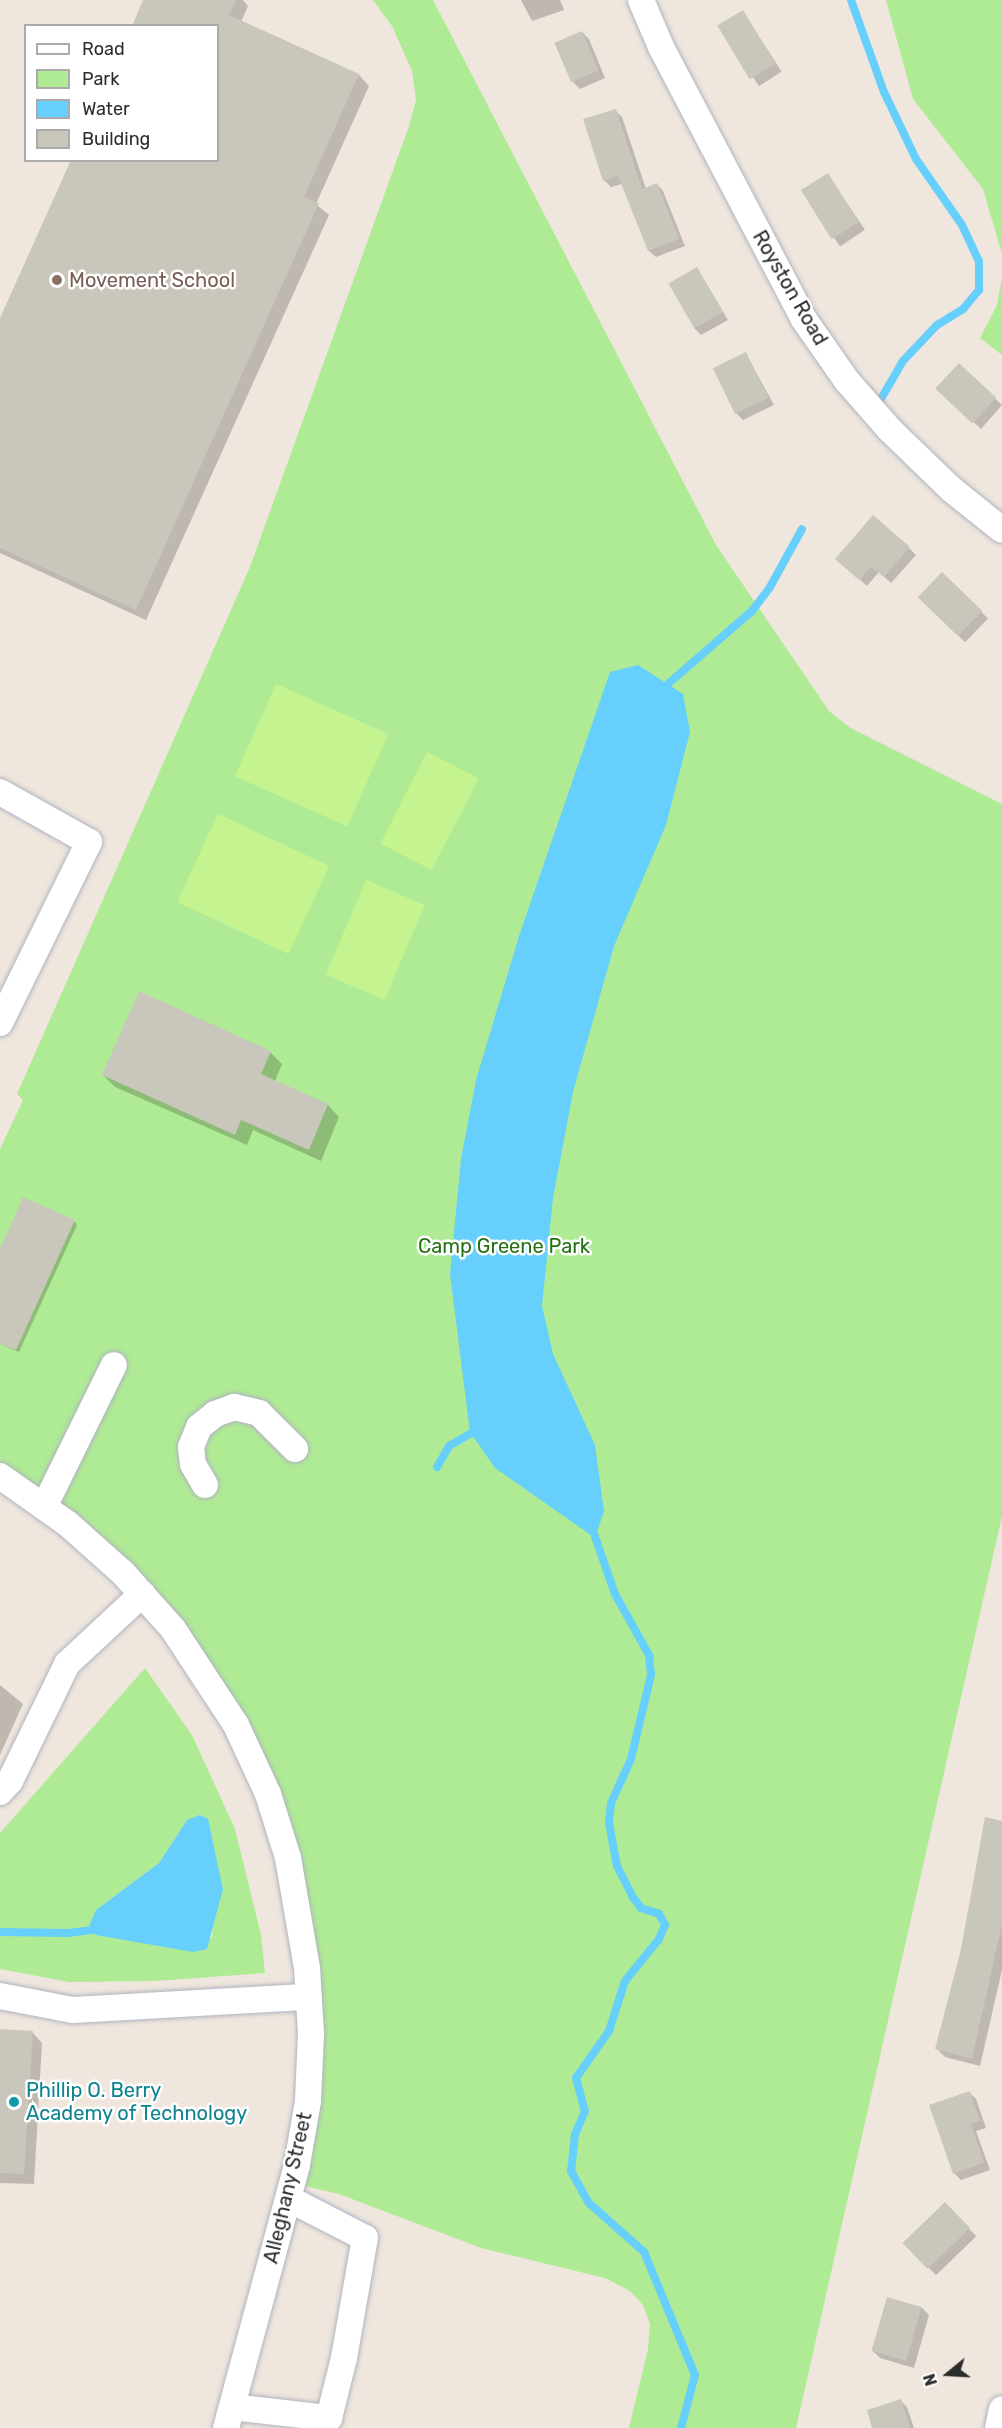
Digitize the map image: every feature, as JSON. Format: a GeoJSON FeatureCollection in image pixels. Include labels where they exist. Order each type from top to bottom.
{"type":"FeatureCollection","features":[{"type":"Feature","properties":{"kind":"street","name":"Royston Road"},"geometry":{"type":"LineString","coordinates":[[642,0],[661,47],[803,318],[847,381],[890,430],[951,489],[1002,530]]}},
{"type":"Feature","properties":{"kind":"street"},"geometry":{"type":"LineString","coordinates":[[0,792],[90,842],[8,986],[0,1023]]}},
{"type":"Feature","properties":{"kind":"street"},"geometry":{"type":"LineString","coordinates":[[44,1507],[114,1365]]}},
{"type":"Feature","properties":{"kind":"street"},"geometry":{"type":"LineString","coordinates":[[205,1485],[193,1464],[191,1447],[199,1427],[215,1414],[234,1407],[259,1413],[295,1449]]}},
{"type":"Feature","properties":{"kind":"street","name":"Alleghany Street"},"geometry":{"type":"LineString","coordinates":[[0,1476],[68,1524],[142,1594],[173,1629],[212,1684],[267,1794],[298,1902],[309,1997],[308,2101],[289,2199],[229,2417]]}},
{"type":"Feature","properties":{"kind":"street"},"geometry":{"type":"LineString","coordinates":[[0,1792],[10,1780],[67,1664],[142,1594]]}},
{"type":"Feature","properties":{"kind":"street"},"geometry":{"type":"LineString","coordinates":[[0,1996],[73,2010],[309,1997]]}},
{"type":"Feature","properties":{"kind":"street"},"geometry":{"type":"LineString","coordinates":[[229,2417],[328,2418],[344,2358],[365,2238],[289,2199]]}},
{"type":"Feature","properties":{"kind":"street"},"geometry":{"type":"LineString","coordinates":[[998,2428],[1002,2409]]}},
{"type":"Feature","properties":{"kind":"green space","name":"Camp Greene Park"},"geometry":{"type":"Polygon","coordinates":[[[373,0],[433,0],[716,545],[829,711],[849,727],[1002,804],[1002,1516],[796,2428],[629,2428],[648,2349],[650,2324],[643,2305],[630,2291],[605,2278],[481,2248],[339,2194],[296,2184],[310,2103],[292,1861],[174,1625],[0,1471],[0,1149],[23,1100],[17,1094],[250,567],[409,126],[416,100],[412,71],[392,26],[373,0]]]}},
{"type":"Feature","properties":{"kind":"green space"},"geometry":{"type":"Polygon","coordinates":[[[886,0],[1002,0],[1002,254],[983,189],[913,99],[886,0]]]}},
{"type":"Feature","properties":{"kind":"green space"},"geometry":{"type":"Polygon","coordinates":[[[1002,277],[1002,355],[980,338],[997,305],[1002,277]]]}},
{"type":"Feature","properties":{"kind":"green space"},"geometry":{"type":"Polygon","coordinates":[[[276,684],[388,734],[347,826],[235,776],[276,684]]]}},
{"type":"Feature","properties":{"kind":"green space"},"geometry":{"type":"Polygon","coordinates":[[[427,752],[479,778],[432,870],[380,844],[427,752]]]}},
{"type":"Feature","properties":{"kind":"green space"},"geometry":{"type":"Polygon","coordinates":[[[218,814],[329,866],[288,954],[177,902],[218,814]]]}},
{"type":"Feature","properties":{"kind":"green space"},"geometry":{"type":"Polygon","coordinates":[[[366,880],[425,905],[385,1000],[326,975],[366,880]]]}},
{"type":"Feature","properties":{"kind":"green space"},"geometry":{"type":"Polygon","coordinates":[[[145,1668],[192,1735],[235,1829],[261,1935],[265,1973],[155,1981],[69,1982],[0,1969],[0,1833],[145,1668]],[[187,1820],[159,1863],[96,1910],[212,1938],[213,1916],[220,1902],[187,1820]]]}},
{"type":"Feature","properties":{"kind":"water"},"geometry":{"type":"Polygon","coordinates":[[[638,665],[683,694],[690,732],[666,825],[614,946],[573,1092],[553,1198],[542,1306],[553,1354],[595,1445],[604,1511],[595,1538],[495,1468],[470,1432],[450,1274],[461,1159],[476,1080],[519,936],[610,672],[638,665]]]}},
{"type":"Feature","properties":{"kind":"water"},"geometry":{"type":"Polygon","coordinates":[[[200,1815],[208,1819],[223,1889],[207,1949],[193,1952],[96,1935],[89,1926],[96,1910],[159,1863],[187,1820],[200,1815]]]}},
{"type":"Feature","properties":{"kind":"building"},"geometry":{"type":"Polygon","coordinates":[[[143,0],[236,0],[229,15],[359,74],[304,197],[319,203],[136,610],[0,548],[0,318],[70,162],[219,162],[219,24],[133,24],[143,0]]]}},
{"type":"Feature","properties":{"kind":"building"},"geometry":{"type":"Polygon","coordinates":[[[743,10],[775,64],[750,79],[717,25],[743,10]]]}},
{"type":"Feature","properties":{"kind":"building"},"geometry":{"type":"Polygon","coordinates":[[[582,31],[599,71],[571,82],[554,43],[582,31]]]}},
{"type":"Feature","properties":{"kind":"building"},"geometry":{"type":"Polygon","coordinates":[[[616,109],[642,189],[657,183],[679,239],[648,251],[618,176],[603,181],[583,119],[616,109]]]}},
{"type":"Feature","properties":{"kind":"building"},"geometry":{"type":"Polygon","coordinates":[[[828,173],[859,222],[832,239],[801,190],[828,173]]]}},
{"type":"Feature","properties":{"kind":"building"},"geometry":{"type":"Polygon","coordinates":[[[697,267],[723,312],[694,329],[668,284],[697,267]]]}},
{"type":"Feature","properties":{"kind":"building"},"geometry":{"type":"Polygon","coordinates":[[[746,352],[768,398],[735,414],[713,368],[746,352]]]}},
{"type":"Feature","properties":{"kind":"building"},"geometry":{"type":"Polygon","coordinates":[[[959,363],[996,398],[972,423],[935,389],[959,363]]]}},
{"type":"Feature","properties":{"kind":"building"},"geometry":{"type":"Polygon","coordinates":[[[873,515],[910,547],[884,577],[871,567],[859,580],[835,559],[873,515]]]}},
{"type":"Feature","properties":{"kind":"building"},"geometry":{"type":"Polygon","coordinates":[[[942,572],[982,611],[958,636],[918,597],[942,572]]]}},
{"type":"Feature","properties":{"kind":"building"},"geometry":{"type":"Polygon","coordinates":[[[139,991],[271,1051],[261,1074],[328,1104],[309,1150],[241,1120],[235,1135],[102,1075],[139,991]]]}},
{"type":"Feature","properties":{"kind":"building"},"geometry":{"type":"Polygon","coordinates":[[[23,1197],[75,1220],[16,1350],[0,1344],[0,1249],[23,1197]]]}},
{"type":"Feature","properties":{"kind":"building"},"geometry":{"type":"Polygon","coordinates":[[[985,1817],[1002,1821],[1002,1924],[972,2059],[935,2049],[961,1949],[985,1817]]]}},
{"type":"Feature","properties":{"kind":"building","name":"Phillip O. Berry Academy of Technology"},"geometry":{"type":"Polygon","coordinates":[[[0,2029],[33,2031],[24,2174],[0,2173],[0,2029]]]}},
{"type":"Feature","properties":{"kind":"building"},"geometry":{"type":"Polygon","coordinates":[[[970,2091],[980,2121],[971,2124],[984,2163],[953,2174],[929,2105],[970,2091]]]}},
{"type":"Feature","properties":{"kind":"building"},"geometry":{"type":"Polygon","coordinates":[[[945,2202],[970,2228],[928,2269],[903,2243],[945,2202]]]}},
{"type":"Feature","properties":{"kind":"building"},"geometry":{"type":"Polygon","coordinates":[[[887,2297],[922,2307],[906,2361],[872,2351],[887,2297]]]}},
{"type":"Feature","properties":{"kind":"building"},"geometry":{"type":"Polygon","coordinates":[[[901,2399],[910,2428],[872,2428],[867,2410],[901,2399]]]}},
{"type":"Feature","properties":{"kind":"waterway"},"geometry":{"type":"LineString","coordinates":[[851,0],[884,92],[916,159],[962,225],[979,261],[979,290],[963,309],[937,325],[903,361],[879,402]]}},
{"type":"Feature","properties":{"kind":"waterway"},"geometry":{"type":"LineString","coordinates":[[661,690],[752,611],[770,587],[802,529]]}},
{"type":"Feature","properties":{"kind":"waterway"},"geometry":{"type":"LineString","coordinates":[[437,1467],[449,1446],[479,1429]]}},
{"type":"Feature","properties":{"kind":"waterway"},"geometry":{"type":"LineString","coordinates":[[592,1528],[615,1594],[649,1655],[651,1675],[631,1759],[611,1803],[609,1823],[617,1866],[632,1896],[641,1908],[659,1914],[665,1925],[659,1939],[625,1981],[609,2031],[576,2078],[585,2111],[575,2134],[571,2171],[589,2203],[644,2252],[695,2375],[681,2428]]}},
{"type":"Feature","properties":{"kind":"waterway"},"geometry":{"type":"LineString","coordinates":[[0,1932],[68,1933],[100,1929]]}},
{"type":"Feature","properties":{"kind":"place","name":"Movement School"},"geometry":{"type":"Point","coordinates":[57,280]}},
{"type":"Feature","properties":{"kind":"place","name":"Phillip O. Berry Academy of Technology"},"geometry":{"type":"Point","coordinates":[14,2102]}}]}
